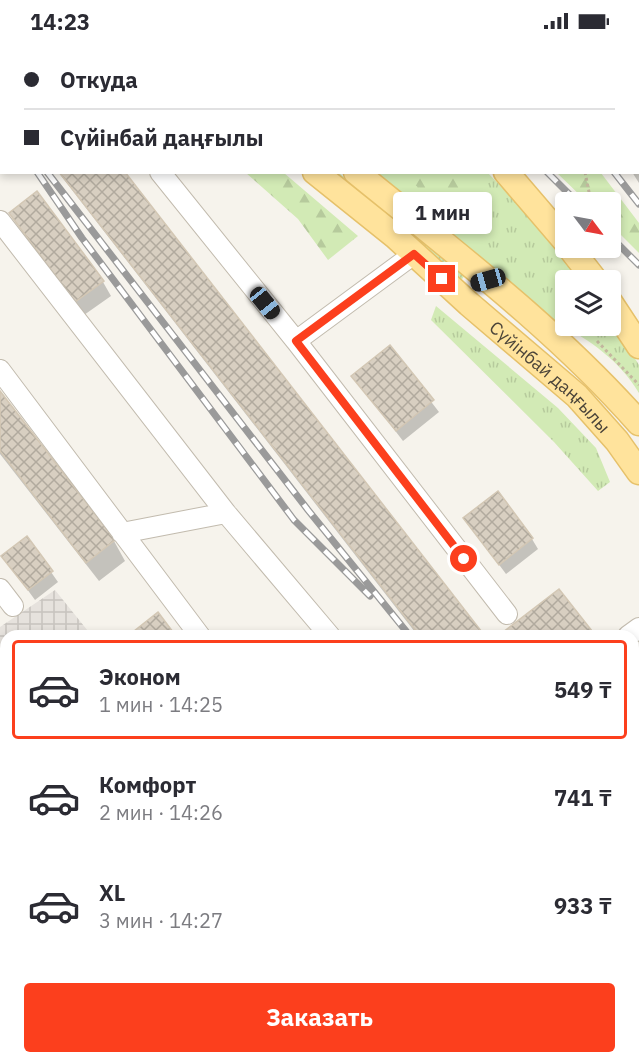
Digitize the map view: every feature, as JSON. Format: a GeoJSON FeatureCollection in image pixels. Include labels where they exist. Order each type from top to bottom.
{"type":"FeatureCollection","features":[{"type":"Feature","properties":{"kind":"main road","name":"Сүйінбай даңғылы"},"geometry":{"type":"LineString","coordinates":[[317,174],[414,254],[577,396],[617,441],[639,472]]}},
{"type":"Feature","properties":{"kind":"main road","name":"Сүйінбай даңғылы"},"geometry":{"type":"LineString","coordinates":[[358,174],[488,280],[598,378],[639,423]]}},
{"type":"Feature","properties":{"kind":"main road"},"geometry":{"type":"LineString","coordinates":[[508,174],[555,229]]}},
{"type":"Feature","properties":{"kind":"main road"},"geometry":{"type":"LineString","coordinates":[[578,258],[588,270]]}},
{"type":"Feature","properties":{"kind":"main road"},"geometry":{"type":"LineString","coordinates":[[469,304],[470,290],[476,284],[488,280]]}},
{"type":"Feature","properties":{"kind":"main road"},"geometry":{"type":"LineString","coordinates":[[621,319],[639,346]]}},
{"type":"Feature","properties":{"kind":"lane"},"geometry":{"type":"LineString","coordinates":[[162,174],[296,341],[507,614]]}},
{"type":"Feature","properties":{"kind":"lane"},"geometry":{"type":"LineString","coordinates":[[0,221],[226,513],[325,630]]}},
{"type":"Feature","properties":{"kind":"lane"},"geometry":{"type":"LineString","coordinates":[[296,341],[414,254]]}},
{"type":"Feature","properties":{"kind":"lane"},"geometry":{"type":"LineString","coordinates":[[0,370],[195,630]]}},
{"type":"Feature","properties":{"kind":"lane"},"geometry":{"type":"LineString","coordinates":[[122,533],[226,513]]}},
{"type":"Feature","properties":{"kind":"lane"},"geometry":{"type":"LineString","coordinates":[[0,589],[13,606]]}},
{"type":"Feature","properties":{"kind":"path"},"geometry":{"type":"LineString","coordinates":[[585,174],[589,192]]}},
{"type":"Feature","properties":{"kind":"path"},"geometry":{"type":"LineString","coordinates":[[597,341],[639,385]]}},
{"type":"Feature","properties":{"kind":"shaded area"},"geometry":{"type":"Polygon","coordinates":[[[55,590],[87,630],[0,630],[0,627],[55,590]]]}},
{"type":"Feature","properties":{"kind":"green space"},"geometry":{"type":"Polygon","coordinates":[[[247,174],[285,174],[358,236],[328,260],[298,219],[247,174]]]}},
{"type":"Feature","properties":{"kind":"green space"},"geometry":{"type":"Polygon","coordinates":[[[330,174],[340,174],[466,274],[459,283],[330,174]]]}},
{"type":"Feature","properties":{"kind":"green space"},"geometry":{"type":"Polygon","coordinates":[[[372,174],[489,174],[555,245],[555,258],[565,258],[575,270],[555,270],[555,321],[372,174]]]}},
{"type":"Feature","properties":{"kind":"green space"},"geometry":{"type":"Polygon","coordinates":[[[398,174],[468,174],[472,179],[451,208],[398,174]]]}},
{"type":"Feature","properties":{"kind":"green space"},"geometry":{"type":"Polygon","coordinates":[[[558,174],[602,174],[615,192],[577,192],[558,174]]]}},
{"type":"Feature","properties":{"kind":"green space"},"geometry":{"type":"Polygon","coordinates":[[[621,199],[639,223],[639,253],[621,235],[621,199]]]}},
{"type":"Feature","properties":{"kind":"green space"},"geometry":{"type":"Polygon","coordinates":[[[436,306],[558,408],[596,448],[610,482],[598,491],[554,442],[431,320],[436,306]]]}},
{"type":"Feature","properties":{"kind":"green space"},"geometry":{"type":"Polygon","coordinates":[[[580,336],[621,336],[639,365],[639,393],[613,361],[580,336]]]}},
{"type":"Feature","properties":{"kind":"building"},"geometry":{"type":"Polygon","coordinates":[[[61,174],[127,174],[480,630],[415,630],[61,174]]]}},
{"type":"Feature","properties":{"kind":"building"},"geometry":{"type":"Polygon","coordinates":[[[37,191],[104,281],[75,302],[9,213],[37,191]]]}},
{"type":"Feature","properties":{"kind":"building"},"geometry":{"type":"Polygon","coordinates":[[[390,345],[434,400],[396,431],[351,376],[390,345]]]}},
{"type":"Feature","properties":{"kind":"building"},"geometry":{"type":"Polygon","coordinates":[[[0,391],[115,540],[86,563],[0,451],[0,391]]]}},
{"type":"Feature","properties":{"kind":"building"},"geometry":{"type":"Polygon","coordinates":[[[498,491],[533,538],[499,565],[463,518],[498,491]]]}},
{"type":"Feature","properties":{"kind":"building"},"geometry":{"type":"Polygon","coordinates":[[[27,536],[53,571],[28,590],[1,556],[27,536]]]}},
{"type":"Feature","properties":{"kind":"building"},"geometry":{"type":"Polygon","coordinates":[[[559,589],[591,630],[506,630],[559,589]]]}},
{"type":"Feature","properties":{"kind":"building"},"geometry":{"type":"Polygon","coordinates":[[[158,612],[172,630],[136,630],[158,612]]]}},
{"type":"Feature","properties":{"kind":"railway"},"geometry":{"type":"LineString","coordinates":[[38,174],[82,238],[294,520],[370,596]]}},
{"type":"Feature","properties":{"kind":"railway"},"geometry":{"type":"LineString","coordinates":[[49,174],[308,510],[405,630]]}},
{"type":"Feature","properties":{"kind":"railway"},"geometry":{"type":"LineString","coordinates":[[549,174],[567,192]]}},
{"type":"Feature","properties":{"kind":"railway"},"geometry":{"type":"LineString","coordinates":[[616,174],[639,204]]}},
{"type":"Feature","properties":{"kind":"railway"},"geometry":{"type":"LineString","coordinates":[[621,247],[639,265]]}},
{"type":"Feature","properties":{"kind":"route"},"geometry":{"type":"LineString","coordinates":[[442,279],[414,254],[296,341],[464,559]]}}]}
